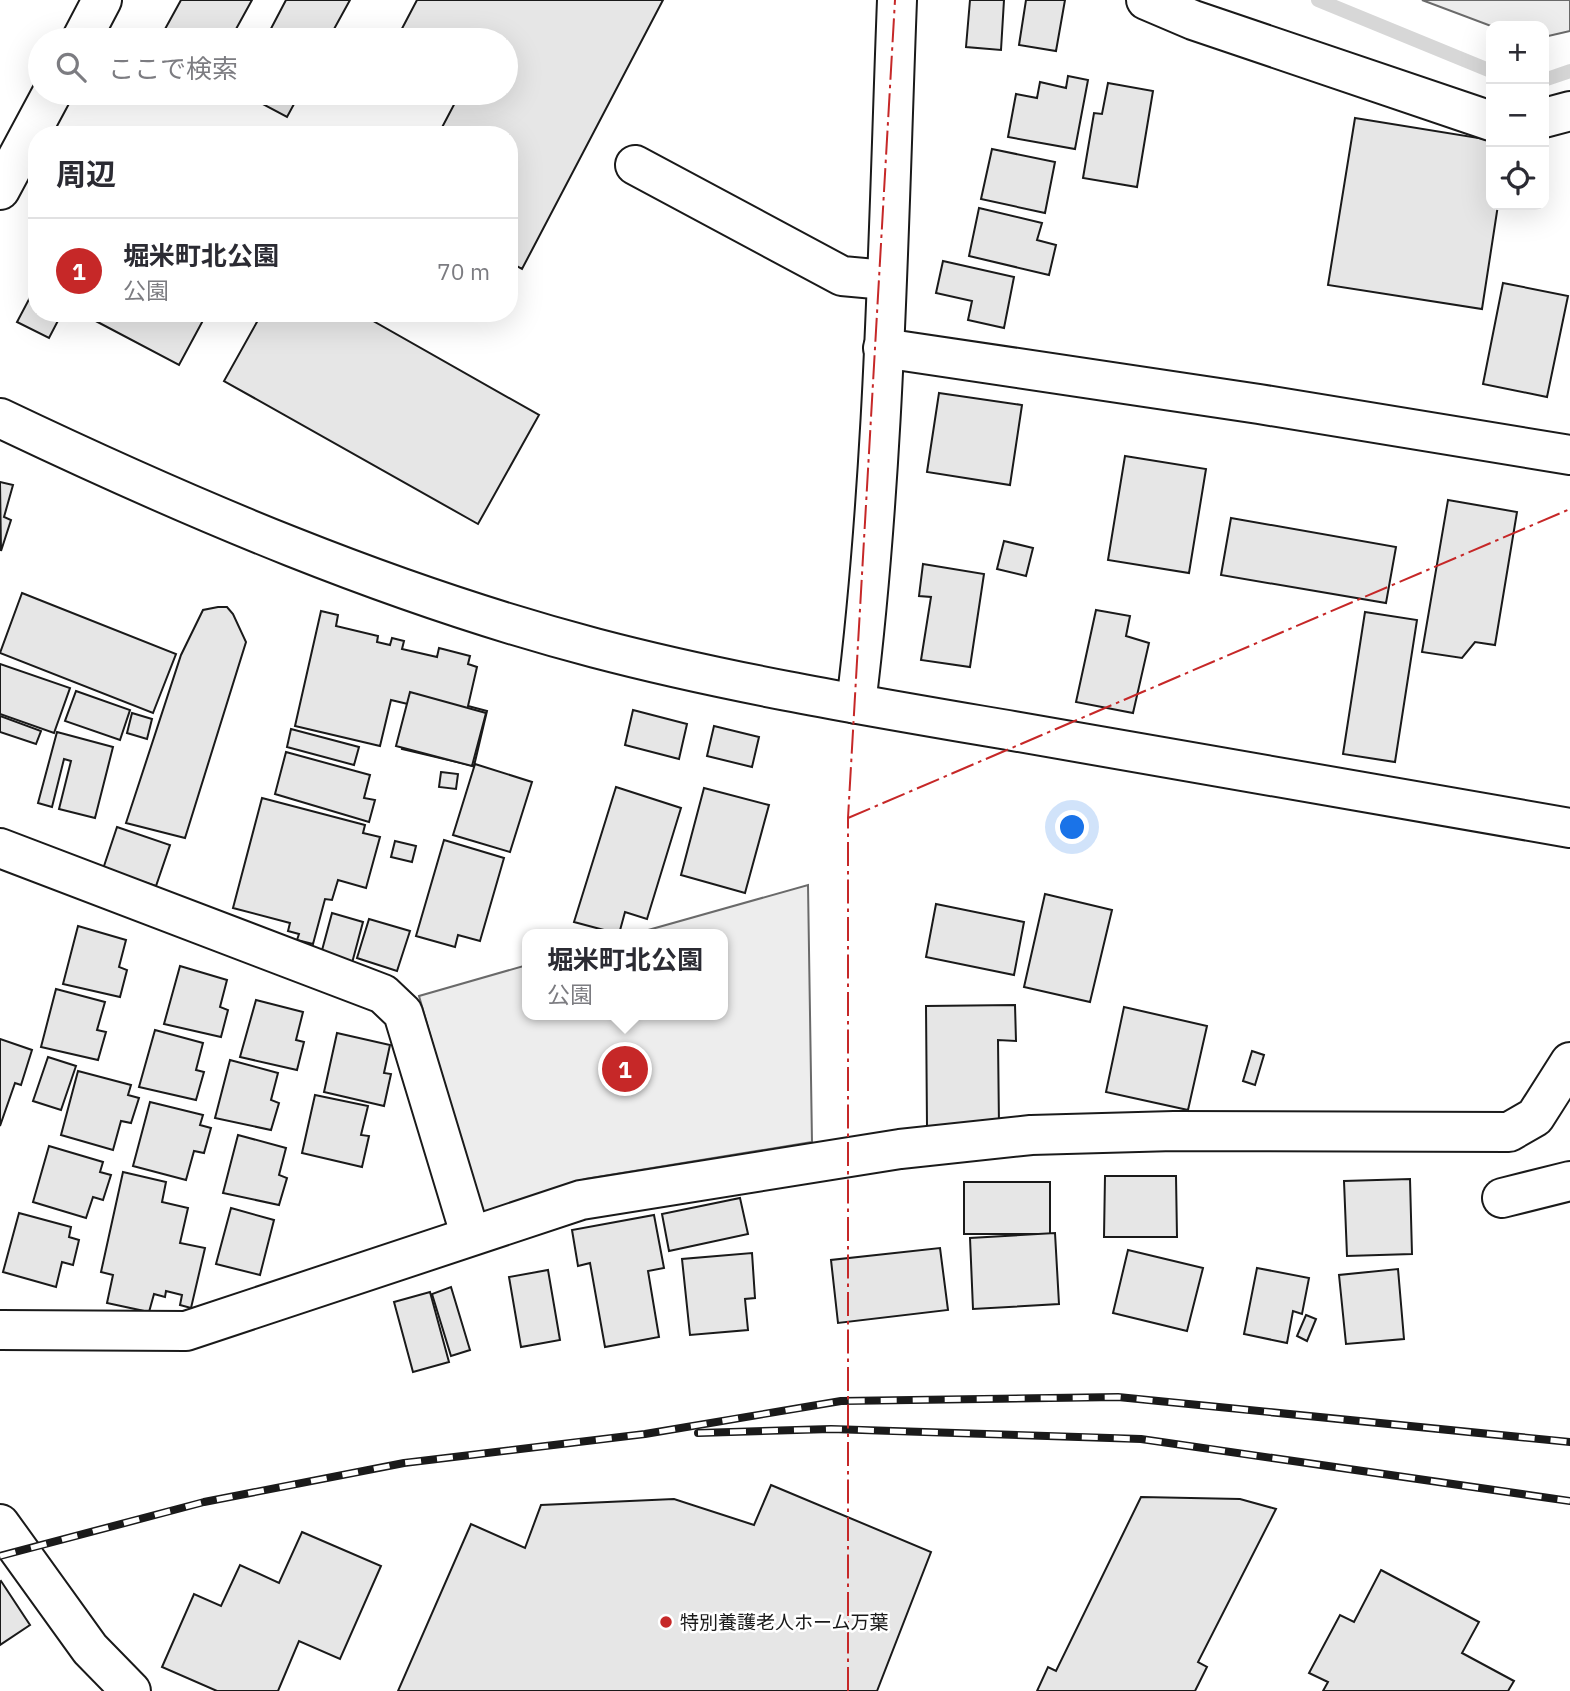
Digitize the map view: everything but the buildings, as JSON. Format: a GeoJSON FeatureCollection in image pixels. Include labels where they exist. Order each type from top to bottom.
{"type":"FeatureCollection","features":[{"type":"Feature","properties":{"kind":"street"},"geometry":{"type":"LineString","coordinates":[[87,28],[102,0]]}},
{"type":"Feature","properties":{"kind":"street"},"geometry":{"type":"LineString","coordinates":[[856,704],[864,638],[883,348],[897,0]]}},
{"type":"Feature","properties":{"kind":"street"},"geometry":{"type":"LineString","coordinates":[[1146,0],[1206,24],[1486,119]]}},
{"type":"Feature","properties":{"kind":"street"},"geometry":{"type":"LineString","coordinates":[[34,126],[46,105]]}},
{"type":"Feature","properties":{"kind":"street"},"geometry":{"type":"LineString","coordinates":[[1549,117],[1570,111]]}},
{"type":"Feature","properties":{"kind":"street"},"geometry":{"type":"LineString","coordinates":[[0,190],[28,138]]}},
{"type":"Feature","properties":{"kind":"street"},"geometry":{"type":"LineString","coordinates":[[635,165],[842,276],[886,280]]}},
{"type":"Feature","properties":{"kind":"street"},"geometry":{"type":"LineString","coordinates":[[883,348],[1246,402],[1570,455]]}},
{"type":"Feature","properties":{"kind":"street"},"geometry":{"type":"LineString","coordinates":[[0,418],[90,461],[368,575],[485,617],[610,652],[856,704],[1570,828]]}},
{"type":"Feature","properties":{"kind":"street"},"geometry":{"type":"LineString","coordinates":[[0,848],[383,994],[403,1013],[470,1234]]}},
{"type":"Feature","properties":{"kind":"street"},"geometry":{"type":"LineString","coordinates":[[0,1330],[186,1331],[470,1234],[581,1200],[900,1149],[1031,1135],[1174,1131],[1509,1132],[1535,1117],[1570,1062]]}},
{"type":"Feature","properties":{"kind":"street"},"geometry":{"type":"LineString","coordinates":[[1502,1198],[1570,1181]]}},
{"type":"Feature","properties":{"kind":"street"},"geometry":{"type":"LineString","coordinates":[[0,1524],[90,1649],[131,1691]]}},
{"type":"Feature","properties":{"kind":"shaded area"},"geometry":{"type":"Polygon","coordinates":[[[1422,0],[1570,0],[1570,31],[1549,36],[1549,21],[1486,21],[1486,24],[1422,0]]]}},
{"type":"Feature","properties":{"kind":"shaded area"},"geometry":{"type":"Polygon","coordinates":[[[808,885],[812,1142],[585,1179],[482,1217],[419,996],[522,966],[522,1020],[728,1020],[728,929],[652,929],[808,885]]]}},
{"type":"Feature","properties":{"kind":"waterway"},"geometry":{"type":"LineString","coordinates":[[1318,0],[1486,69]]}},
{"type":"Feature","properties":{"kind":"waterway"},"geometry":{"type":"LineString","coordinates":[[1549,78],[1570,71]]}},
{"type":"Feature","properties":{"kind":"railway"},"geometry":{"type":"LineString","coordinates":[[0,1556],[204,1502],[404,1463],[645,1434],[841,1401],[1118,1397],[1570,1442]]}},
{"type":"Feature","properties":{"kind":"railway"},"geometry":{"type":"LineString","coordinates":[[698,1433],[831,1429],[1141,1439],[1570,1501]]}},
{"type":"Feature","properties":{"kind":"power"},"geometry":{"type":"LineString","coordinates":[[848,1691],[848,818],[895,0]]}},
{"type":"Feature","properties":{"kind":"power"},"geometry":{"type":"LineString","coordinates":[[848,818],[1570,509]]}},
{"type":"Feature","properties":{"kind":"place","name":"堀米町北公園"},"geometry":{"type":"Point","coordinates":[625,1069]}},
{"type":"Feature","properties":{"kind":"place","name":"特別養護老人ホーム万葉"},"geometry":{"type":"Point","coordinates":[666,1622]}}]}
